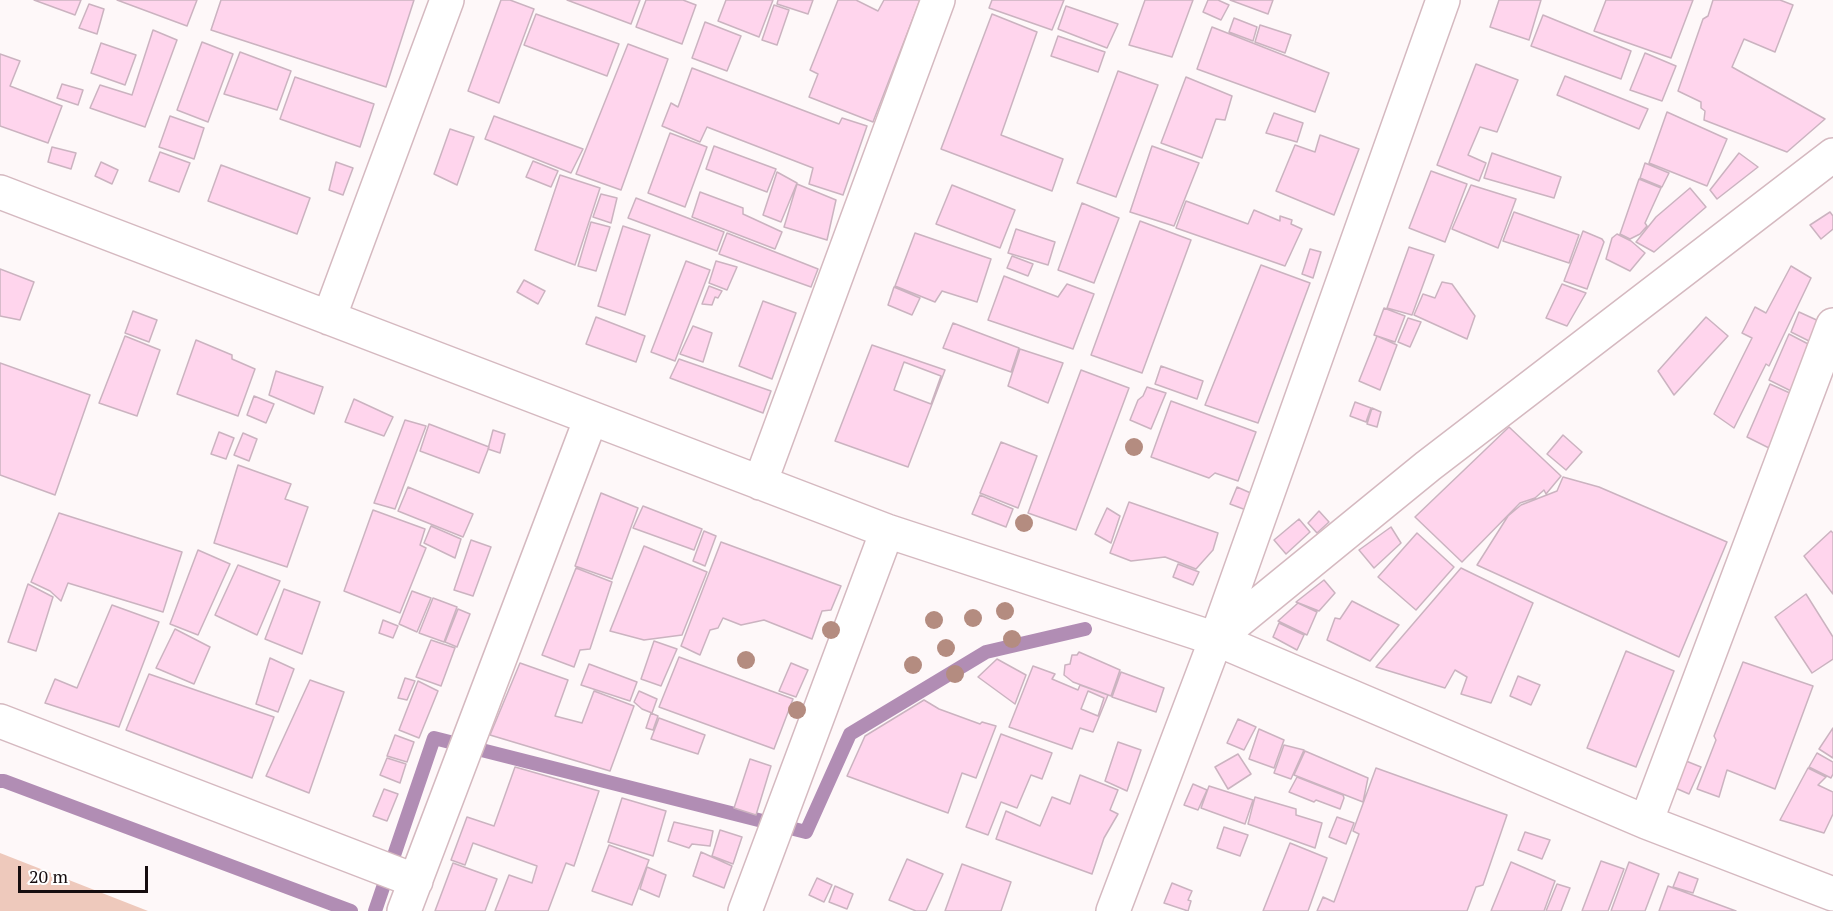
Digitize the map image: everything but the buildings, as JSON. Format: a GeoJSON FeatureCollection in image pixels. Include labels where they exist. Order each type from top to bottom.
{"type":"FeatureCollection","features":[{"type":"Feature","properties":{"kind":"street"},"geometry":{"type":"LineString","coordinates":[[329,318],[447,0]]}},
{"type":"Feature","properties":{"kind":"street"},"geometry":{"type":"LineString","coordinates":[[760,483],[938,0]]}},
{"type":"Feature","properties":{"kind":"street"},"geometry":{"type":"LineString","coordinates":[[1113,911],[1216,639],[1443,0]]}},
{"type":"Feature","properties":{"kind":"street"},"geometry":{"type":"LineString","coordinates":[[1216,639],[1428,466],[1833,155]]}},
{"type":"Feature","properties":{"kind":"street"},"geometry":{"type":"LineString","coordinates":[[0,192],[886,531],[1216,639],[1646,822],[1833,894]]}},
{"type":"Feature","properties":{"kind":"street"},"geometry":{"type":"LineString","coordinates":[[1646,822],[1833,325]]}},
{"type":"Feature","properties":{"kind":"street"},"geometry":{"type":"LineString","coordinates":[[404,911],[591,418]]}},
{"type":"Feature","properties":{"kind":"street"},"geometry":{"type":"LineString","coordinates":[[745,911],[886,531]]}},
{"type":"Feature","properties":{"kind":"street"},"geometry":{"type":"LineString","coordinates":[[0,721],[416,881]]}},
{"type":"Feature","properties":{"kind":"shaded area"},"geometry":{"type":"Polygon","coordinates":[[[0,853],[148,911],[0,911],[0,853]]]}},
{"type":"Feature","properties":{"kind":"waterway"},"geometry":{"type":"LineString","coordinates":[[375,911],[434,738],[806,832],[850,734],[986,652],[1085,629]]}},
{"type":"Feature","properties":{"kind":"waterway"},"geometry":{"type":"LineString","coordinates":[[0,781],[351,911]]}}]}
